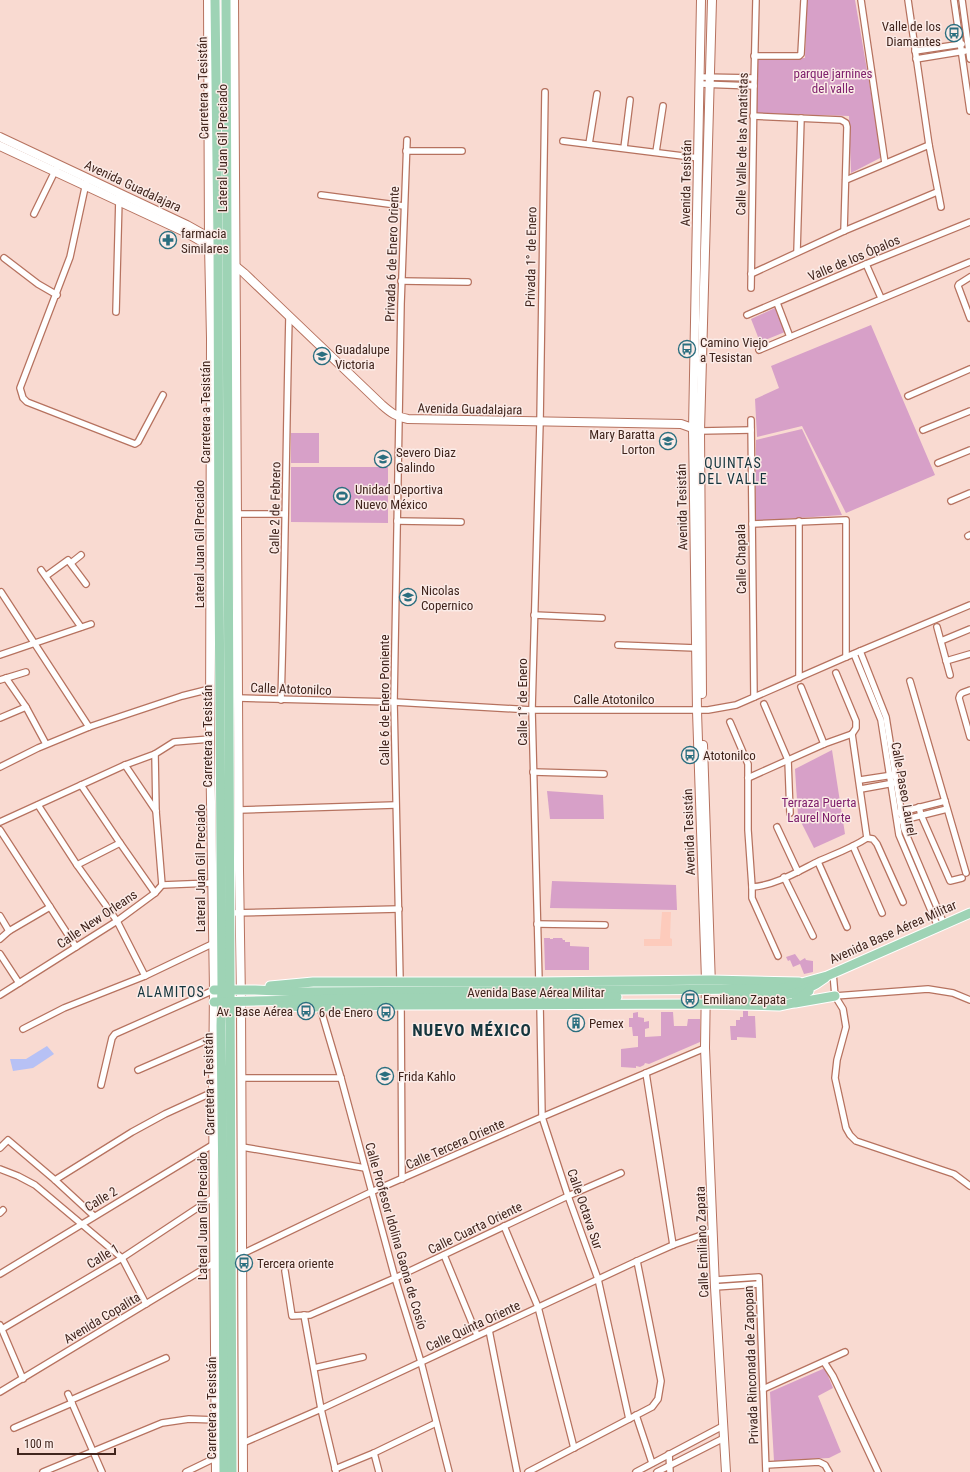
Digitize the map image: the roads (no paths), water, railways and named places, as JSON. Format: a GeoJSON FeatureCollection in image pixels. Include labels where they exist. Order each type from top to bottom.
{"type":"FeatureCollection","features":[{"type":"Feature","properties":{"kind":"main road","name":"Carretera a Tesistán"},"geometry":{"type":"LineString","coordinates":[[215,0],[233,636],[235,913],[222,990]]}},
{"type":"Feature","properties":{"kind":"main road","name":"Carretera a Tesistán"},"geometry":{"type":"LineString","coordinates":[[226,0],[222,251],[222,1002],[232,1472]]}},
{"type":"Feature","properties":{"kind":"main road","name":"Avenida Base Aérea Militar"},"geometry":{"type":"LineString","coordinates":[[251,1002],[266,1006],[320,1007],[540,1004],[707,998],[780,989],[830,974],[970,913]]}},
{"type":"Feature","properties":{"kind":"main road","name":"Avenida Base Aérea Militar"},"geometry":{"type":"LineString","coordinates":[[222,990],[707,998],[779,1006],[793,1003],[830,974]]}},
{"type":"Feature","properties":{"kind":"main road","name":"Avenida Base Aérea Militar"},"geometry":{"type":"LineString","coordinates":[[255,990],[275,985],[313,982],[709,980],[804,982]]}},
{"type":"Feature","properties":{"kind":"main road","name":"Avenida Base Aérea Militar"},"geometry":{"type":"LineString","coordinates":[[222,1002],[383,998],[777,997],[790,995],[815,986]]}},
{"type":"Feature","properties":{"kind":"main road"},"geometry":{"type":"LineString","coordinates":[[793,1003],[835,996]]}},
{"type":"Feature","properties":{"kind":"main road","name":"Carretera a Tesistán"},"geometry":{"type":"LineString","coordinates":[[224,1472],[228,1258]]}},
{"type":"Feature","properties":{"kind":"street","name":"Lateral Juan Gil Preciado"},"geometry":{"type":"LineString","coordinates":[[208,0],[237,514],[233,636],[238,698],[239,810],[235,913],[241,990],[243,1472]]}},
{"type":"Feature","properties":{"kind":"street","name":"Lateral Juan Gil Preciado"},"geometry":{"type":"LineString","coordinates":[[222,990],[212,944],[210,740],[211,338],[222,251],[234,0]]}},
{"type":"Feature","properties":{"kind":"street","name":"Avenida Tesistán"},"geometry":{"type":"LineString","coordinates":[[701,0],[696,648],[709,980],[707,998]]}},
{"type":"Feature","properties":{"kind":"street","name":"Avenida Tesistán"},"geometry":{"type":"LineString","coordinates":[[699,710],[697,430],[712,0]]}},
{"type":"Feature","properties":{"kind":"street","name":"Calle Valle de las Amatistas"},"geometry":{"type":"LineString","coordinates":[[751,288],[756,0]]}},
{"type":"Feature","properties":{"kind":"street"},"geometry":{"type":"LineString","coordinates":[[754,56],[799,56],[801,54],[804,0]]}},
{"type":"Feature","properties":{"kind":"street"},"geometry":{"type":"LineString","coordinates":[[861,0],[886,163]]}},
{"type":"Feature","properties":{"kind":"street"},"geometry":{"type":"LineString","coordinates":[[908,0],[929,145],[941,207]]}},
{"type":"Feature","properties":{"kind":"street"},"geometry":{"type":"LineString","coordinates":[[954,0],[970,111]]}},
{"type":"Feature","properties":{"kind":"street"},"geometry":{"type":"LineString","coordinates":[[962,0],[970,59]]}},
{"type":"Feature","properties":{"kind":"street"},"geometry":{"type":"LineString","coordinates":[[915,51],[968,43]]}},
{"type":"Feature","properties":{"kind":"street"},"geometry":{"type":"LineString","coordinates":[[916,59],[969,50]]}},
{"type":"Feature","properties":{"kind":"street"},"geometry":{"type":"LineString","coordinates":[[709,81],[754,78]]}},
{"type":"Feature","properties":{"kind":"street"},"geometry":{"type":"LineString","coordinates":[[700,80],[754,86]]}},
{"type":"Feature","properties":{"kind":"street","name":"Privada 1° de Enero"},"geometry":{"type":"LineString","coordinates":[[540,422],[545,92]]}},
{"type":"Feature","properties":{"kind":"street"},"geometry":{"type":"LineString","coordinates":[[589,144],[597,94]]}},
{"type":"Feature","properties":{"kind":"street"},"geometry":{"type":"LineString","coordinates":[[624,148],[630,100]]}},
{"type":"Feature","properties":{"kind":"street"},"geometry":{"type":"LineString","coordinates":[[656,152],[664,106]]}},
{"type":"Feature","properties":{"kind":"street"},"geometry":{"type":"LineString","coordinates":[[754,116],[842,120],[846,123],[844,231]]}},
{"type":"Feature","properties":{"kind":"street"},"geometry":{"type":"LineString","coordinates":[[797,252],[801,118]]}},
{"type":"Feature","properties":{"kind":"street","name":"Avenida Guadalajara"},"geometry":{"type":"LineString","coordinates":[[0,137],[56,168]]}},
{"type":"Feature","properties":{"kind":"street","name":"Privada 6 de Enero Oriente"},"geometry":{"type":"LineString","coordinates":[[400,418],[402,281],[407,140]]}},
{"type":"Feature","properties":{"kind":"street"},"geometry":{"type":"LineString","coordinates":[[563,141],[699,158]]}},
{"type":"Feature","properties":{"kind":"street"},"geometry":{"type":"LineString","coordinates":[[846,180],[929,145]]}},
{"type":"Feature","properties":{"kind":"street","name":"Avenida Guadalajara"},"geometry":{"type":"LineString","coordinates":[[0,146],[56,168],[119,198],[193,228],[222,251],[382,405],[400,418],[416,420],[681,424],[697,430],[751,430]]}},
{"type":"Feature","properties":{"kind":"street"},"geometry":{"type":"LineString","coordinates":[[406,151],[462,151]]}},
{"type":"Feature","properties":{"kind":"street"},"geometry":{"type":"LineString","coordinates":[[34,214],[56,168]]}},
{"type":"Feature","properties":{"kind":"street"},"geometry":{"type":"LineString","coordinates":[[86,182],[70,258],[20,388],[23,398],[27,402],[135,444],[138,442],[163,395]]}},
{"type":"Feature","properties":{"kind":"street"},"geometry":{"type":"LineString","coordinates":[[751,274],[844,231],[937,192]]}},
{"type":"Feature","properties":{"kind":"street"},"geometry":{"type":"LineString","coordinates":[[321,195],[404,206]]}},
{"type":"Feature","properties":{"kind":"street"},"geometry":{"type":"LineString","coordinates":[[116,312],[119,198]]}},
{"type":"Feature","properties":{"kind":"street","name":"Valle de los Ópalos"},"geometry":{"type":"LineString","coordinates":[[747,315],[866,264],[970,222]]}},
{"type":"Feature","properties":{"kind":"street"},"geometry":{"type":"LineString","coordinates":[[4,258],[38,284],[57,295]]}},
{"type":"Feature","properties":{"kind":"street"},"geometry":{"type":"LineString","coordinates":[[759,350],[970,262]]}},
{"type":"Feature","properties":{"kind":"street"},"geometry":{"type":"LineString","coordinates":[[866,264],[881,298]]}},
{"type":"Feature","properties":{"kind":"street"},"geometry":{"type":"LineString","coordinates":[[970,277],[958,285],[970,318]]}},
{"type":"Feature","properties":{"kind":"street"},"geometry":{"type":"LineString","coordinates":[[402,281],[468,282]]}},
{"type":"Feature","properties":{"kind":"street"},"geometry":{"type":"LineString","coordinates":[[777,302],[790,337]]}},
{"type":"Feature","properties":{"kind":"street","name":"Calle 2 de Febrero"},"geometry":{"type":"LineString","coordinates":[[281,700],[285,574],[289,317]]}},
{"type":"Feature","properties":{"kind":"street"},"geometry":{"type":"LineString","coordinates":[[908,396],[970,369]]}},
{"type":"Feature","properties":{"kind":"street"},"geometry":{"type":"LineString","coordinates":[[923,430],[970,411]]}},
{"type":"Feature","properties":{"kind":"street","name":"Calle 6 de Enero Poniente"},"geometry":{"type":"LineString","coordinates":[[400,418],[394,702],[400,982]]}},
{"type":"Feature","properties":{"kind":"street","name":"Calle Chapala"},"geometry":{"type":"LineString","coordinates":[[751,420],[754,698]]}},
{"type":"Feature","properties":{"kind":"street","name":"Calle 1° de Enero"},"geometry":{"type":"LineString","coordinates":[[539,982],[532,710],[540,422]]}},
{"type":"Feature","properties":{"kind":"street"},"geometry":{"type":"LineString","coordinates":[[938,463],[970,450]]}},
{"type":"Feature","properties":{"kind":"street"},"geometry":{"type":"LineString","coordinates":[[951,501],[970,494]]}},
{"type":"Feature","properties":{"kind":"street"},"geometry":{"type":"LineString","coordinates":[[237,514],[285,514]]}},
{"type":"Feature","properties":{"kind":"street"},"geometry":{"type":"LineString","coordinates":[[752,524],[846,520],[846,657]]}},
{"type":"Feature","properties":{"kind":"street"},"geometry":{"type":"LineString","coordinates":[[398,521],[461,522]]}},
{"type":"Feature","properties":{"kind":"street"},"geometry":{"type":"LineString","coordinates":[[799,521],[799,678]]}},
{"type":"Feature","properties":{"kind":"street"},"geometry":{"type":"LineString","coordinates":[[71,563],[81,555]]}},
{"type":"Feature","properties":{"kind":"street"},"geometry":{"type":"LineString","coordinates":[[46,576],[68,560],[86,584]]}},
{"type":"Feature","properties":{"kind":"street"},"geometry":{"type":"LineString","coordinates":[[41,570],[81,627]]}},
{"type":"Feature","properties":{"kind":"street"},"geometry":{"type":"LineString","coordinates":[[1,592],[89,727]]}},
{"type":"Feature","properties":{"kind":"street","name":"Calle Atotonilco"},"geometry":{"type":"LineString","coordinates":[[238,698],[394,702],[532,710],[699,710],[729,707],[754,698],[846,657],[970,605]]}},
{"type":"Feature","properties":{"kind":"street"},"geometry":{"type":"LineString","coordinates":[[534,615],[602,618]]}},
{"type":"Feature","properties":{"kind":"street"},"geometry":{"type":"LineString","coordinates":[[0,655],[91,624]]}},
{"type":"Feature","properties":{"kind":"street"},"geometry":{"type":"LineString","coordinates":[[937,627],[950,675]]}},
{"type":"Feature","properties":{"kind":"street"},"geometry":{"type":"LineString","coordinates":[[941,641],[970,629]]}},
{"type":"Feature","properties":{"kind":"street"},"geometry":{"type":"LineString","coordinates":[[618,645],[696,648]]}},
{"type":"Feature","properties":{"kind":"street","name":"Calle Paseo Laurel"},"geometry":{"type":"LineString","coordinates":[[860,651],[886,717],[892,775]]}},
{"type":"Feature","properties":{"kind":"street","name":"Calle Paseo Laurel"},"geometry":{"type":"LineString","coordinates":[[854,654],[881,720],[894,783],[899,820],[906,833],[941,926]]}},
{"type":"Feature","properties":{"kind":"street"},"geometry":{"type":"LineString","coordinates":[[946,661],[970,654]]}},
{"type":"Feature","properties":{"kind":"street"},"geometry":{"type":"LineString","coordinates":[[26,672],[3,679],[26,707],[46,744]]}},
{"type":"Feature","properties":{"kind":"street"},"geometry":{"type":"LineString","coordinates":[[748,778],[824,744],[852,734],[856,728],[856,721],[836,673]]}},
{"type":"Feature","properties":{"kind":"street"},"geometry":{"type":"LineString","coordinates":[[910,681],[966,873]]}},
{"type":"Feature","properties":{"kind":"street"},"geometry":{"type":"LineString","coordinates":[[800,687],[824,744]]}},
{"type":"Feature","properties":{"kind":"street"},"geometry":{"type":"LineString","coordinates":[[0,767],[46,744],[89,727],[182,696],[210,690]]}},
{"type":"Feature","properties":{"kind":"street"},"geometry":{"type":"LineString","coordinates":[[970,690],[962,693],[959,698],[970,737]]}},
{"type":"Feature","properties":{"kind":"street"},"geometry":{"type":"LineString","coordinates":[[764,704],[788,760],[790,813]]}},
{"type":"Feature","properties":{"kind":"street"},"geometry":{"type":"LineString","coordinates":[[0,718],[26,707]]}},
{"type":"Feature","properties":{"kind":"street"},"geometry":{"type":"LineString","coordinates":[[730,722],[748,764],[748,830],[752,898],[778,956]]}},
{"type":"Feature","properties":{"kind":"street"},"geometry":{"type":"LineString","coordinates":[[852,734],[860,780],[867,838]]}},
{"type":"Feature","properties":{"kind":"street"},"geometry":{"type":"LineString","coordinates":[[0,822],[125,765],[155,754],[174,742],[210,740]]}},
{"type":"Feature","properties":{"kind":"street"},"geometry":{"type":"LineString","coordinates":[[155,754],[156,811],[162,885],[212,883]]}},
{"type":"Feature","properties":{"kind":"street"},"geometry":{"type":"LineString","coordinates":[[125,765],[156,811]]}},
{"type":"Feature","properties":{"kind":"street"},"geometry":{"type":"LineString","coordinates":[[533,772],[604,774]]}},
{"type":"Feature","properties":{"kind":"street"},"geometry":{"type":"LineString","coordinates":[[860,780],[892,775]]}},
{"type":"Feature","properties":{"kind":"street"},"geometry":{"type":"LineString","coordinates":[[861,789],[894,783]]}},
{"type":"Feature","properties":{"kind":"street"},"geometry":{"type":"LineString","coordinates":[[81,785],[155,893]]}},
{"type":"Feature","properties":{"kind":"street"},"geometry":{"type":"LineString","coordinates":[[898,813],[945,801]]}},
{"type":"Feature","properties":{"kind":"street"},"geometry":{"type":"LineString","coordinates":[[38,805],[77,865],[117,921],[144,976]]}},
{"type":"Feature","properties":{"kind":"street"},"geometry":{"type":"LineString","coordinates":[[239,810],[396,805]]}},
{"type":"Feature","properties":{"kind":"street"},"geometry":{"type":"LineString","coordinates":[[920,807],[921,815],[950,881],[962,878]]}},
{"type":"Feature","properties":{"kind":"street"},"geometry":{"type":"LineString","coordinates":[[899,820],[947,809]]}},
{"type":"Feature","properties":{"kind":"street"},"geometry":{"type":"LineString","coordinates":[[777,827],[798,872]]}},
{"type":"Feature","properties":{"kind":"street"},"geometry":{"type":"LineString","coordinates":[[0,830],[76,947]]}},
{"type":"Feature","properties":{"kind":"street"},"geometry":{"type":"LineString","coordinates":[[752,887],[763,886],[798,872],[867,838],[873,840],[877,844],[903,902]]}},
{"type":"Feature","properties":{"kind":"street"},"geometry":{"type":"LineString","coordinates":[[77,865],[120,843]]}},
{"type":"Feature","properties":{"kind":"street"},"geometry":{"type":"LineString","coordinates":[[853,846],[882,913]]}},
{"type":"Feature","properties":{"kind":"street"},"geometry":{"type":"LineString","coordinates":[[818,862],[847,927]]}},
{"type":"Feature","properties":{"kind":"street"},"geometry":{"type":"LineString","coordinates":[[784,877],[813,936]]}},
{"type":"Feature","properties":{"kind":"street","name":"Calle New Orleans"},"geometry":{"type":"LineString","coordinates":[[0,995],[117,921],[155,893],[162,885]]}},
{"type":"Feature","properties":{"kind":"street"},"geometry":{"type":"LineString","coordinates":[[0,939],[9,931],[50,907]]}},
{"type":"Feature","properties":{"kind":"street"},"geometry":{"type":"LineString","coordinates":[[235,913],[399,909]]}},
{"type":"Feature","properties":{"kind":"street"},"geometry":{"type":"LineString","coordinates":[[0,916],[9,931]]}},
{"type":"Feature","properties":{"kind":"street"},"geometry":{"type":"LineString","coordinates":[[537,924],[605,925]]}},
{"type":"Feature","properties":{"kind":"street"},"geometry":{"type":"LineString","coordinates":[[23,1029],[64,1008],[144,976],[212,944]]}},
{"type":"Feature","properties":{"kind":"street"},"geometry":{"type":"LineString","coordinates":[[0,954],[19,983]]}},
{"type":"Feature","properties":{"kind":"street"},"geometry":{"type":"LineString","coordinates":[[830,974],[835,996],[842,1008],[846,1027],[837,1060],[835,1078],[846,1128],[850,1135],[856,1141],[954,1174],[970,1186]]}},
{"type":"Feature","properties":{"kind":"street"},"geometry":{"type":"LineString","coordinates":[[835,996],[928,989],[953,993],[970,1000]]}},
{"type":"Feature","properties":{"kind":"street"},"geometry":{"type":"LineString","coordinates":[[102,1084],[112,1038],[115,1034],[222,990]]}},
{"type":"Feature","properties":{"kind":"street","name":"Calle Emiliano Zapata"},"geometry":{"type":"LineString","coordinates":[[707,998],[705,1048],[715,1284],[726,1472]]}},
{"type":"Feature","properties":{"kind":"street","name":"Lateral Juan Gil Preciado"},"geometry":{"type":"LineString","coordinates":[[216,1472],[213,1092],[214,1037],[222,1002]]}},
{"type":"Feature","properties":{"kind":"street","name":"Calle Octava Sur"},"geometry":{"type":"LineString","coordinates":[[540,1004],[542,1117],[568,1196],[598,1279],[629,1419]]}},
{"type":"Feature","properties":{"kind":"street"},"geometry":{"type":"LineString","coordinates":[[400,1005],[402,1179]]}},
{"type":"Feature","properties":{"kind":"street","name":"Calle Profesor Idolina Gaona de Cosío"},"geometry":{"type":"LineString","coordinates":[[320,1007],[341,1078],[395,1278],[421,1362],[449,1472]]}},
{"type":"Feature","properties":{"kind":"street"},"geometry":{"type":"LineString","coordinates":[[138,1070],[214,1037]]}},
{"type":"Feature","properties":{"kind":"street","name":"Calle Tercera Oriente"},"geometry":{"type":"LineString","coordinates":[[214,1262],[242,1254],[372,1192],[542,1117],[705,1048]]}},
{"type":"Feature","properties":{"kind":"street"},"geometry":{"type":"LineString","coordinates":[[646,1073],[673,1245]]}},
{"type":"Feature","properties":{"kind":"street"},"geometry":{"type":"LineString","coordinates":[[241,1078],[341,1078]]}},
{"type":"Feature","properties":{"kind":"street"},"geometry":{"type":"LineString","coordinates":[[55,1180],[132,1132],[165,1114],[213,1092]]}},
{"type":"Feature","properties":{"kind":"street"},"geometry":{"type":"LineString","coordinates":[[0,1148],[8,1140],[94,1216]]}},
{"type":"Feature","properties":{"kind":"street","name":"Calle 2"},"geometry":{"type":"LineString","coordinates":[[0,1274],[214,1144]]}},
{"type":"Feature","properties":{"kind":"street"},"geometry":{"type":"LineString","coordinates":[[242,1147],[365,1168]]}},
{"type":"Feature","properties":{"kind":"street"},"geometry":{"type":"LineString","coordinates":[[0,1169],[35,1185],[122,1258],[146,1304]]}},
{"type":"Feature","properties":{"kind":"street","name":"Calle Cuarta Oriente"},"geometry":{"type":"LineString","coordinates":[[285,1271],[292,1316],[310,1315],[395,1278],[568,1196],[621,1173]]}},
{"type":"Feature","properties":{"kind":"street","name":"Calle 1"},"geometry":{"type":"LineString","coordinates":[[1,1327],[122,1258],[214,1197]]}},
{"type":"Feature","properties":{"kind":"street"},"geometry":{"type":"LineString","coordinates":[[504,1226],[538,1307],[574,1448]]}},
{"type":"Feature","properties":{"kind":"street","name":"Calle Quinta Oriente"},"geometry":{"type":"LineString","coordinates":[[243,1443],[321,1409],[638,1260],[673,1245],[713,1231]]}},
{"type":"Feature","properties":{"kind":"street"},"geometry":{"type":"LineString","coordinates":[[444,1255],[477,1335]]}},
{"type":"Feature","properties":{"kind":"street"},"geometry":{"type":"LineString","coordinates":[[528,1472],[652,1407],[658,1399],[661,1381],[638,1260]]}},
{"type":"Feature","properties":{"kind":"street","name":"Avenida Copalita"},"geometry":{"type":"LineString","coordinates":[[0,1392],[214,1262]]}},
{"type":"Feature","properties":{"kind":"street","name":"Privada Rinconada de Zapopan"},"geometry":{"type":"LineString","coordinates":[[715,1284],[759,1277],[766,1472]]}},
{"type":"Feature","properties":{"kind":"street"},"geometry":{"type":"LineString","coordinates":[[715,1284],[759,1284]]}},
{"type":"Feature","properties":{"kind":"street"},"geometry":{"type":"LineString","coordinates":[[304,1315],[321,1409],[336,1470],[436,1423]]}},
{"type":"Feature","properties":{"kind":"street"},"geometry":{"type":"LineString","coordinates":[[1,1327],[23,1379]]}},
{"type":"Feature","properties":{"kind":"street"},"geometry":{"type":"LineString","coordinates":[[489,1330],[517,1472]]}},
{"type":"Feature","properties":{"kind":"street"},"geometry":{"type":"LineString","coordinates":[[763,1389],[845,1352]]}},
{"type":"Feature","properties":{"kind":"street"},"geometry":{"type":"LineString","coordinates":[[314,1368],[363,1357]]}},
{"type":"Feature","properties":{"kind":"street"},"geometry":{"type":"LineString","coordinates":[[14,1428],[166,1358]]}},
{"type":"Feature","properties":{"kind":"street"},"geometry":{"type":"LineString","coordinates":[[824,1362],[834,1376],[878,1472]]}},
{"type":"Feature","properties":{"kind":"street"},"geometry":{"type":"LineString","coordinates":[[68,1394],[102,1472]]}},
{"type":"Feature","properties":{"kind":"street"},"geometry":{"type":"LineString","coordinates":[[636,1415],[652,1463]]}},
{"type":"Feature","properties":{"kind":"street"},"geometry":{"type":"LineString","coordinates":[[43,1472],[162,1423],[189,1419],[216,1420]]}},
{"type":"Feature","properties":{"kind":"street"},"geometry":{"type":"LineString","coordinates":[[636,1472],[723,1426]]}},
{"type":"Feature","properties":{"kind":"street"},"geometry":{"type":"LineString","coordinates":[[657,1472],[724,1438]]}},
{"type":"Feature","properties":{"kind":"street"},"geometry":{"type":"LineString","coordinates":[[374,1453],[379,1472]]}},
{"type":"Feature","properties":{"kind":"street"},"geometry":{"type":"LineString","coordinates":[[669,1454],[670,1472]]}},
{"type":"Feature","properties":{"kind":"street"},"geometry":{"type":"LineString","coordinates":[[186,1472],[217,1457]]}},
{"type":"Feature","properties":{"kind":"street"},"geometry":{"type":"LineString","coordinates":[[766,1465],[819,1462],[825,1465],[829,1472]]}},
{"type":"Feature","properties":{"kind":"water"},"geometry":{"type":"Polygon","coordinates":[[[47,1046],[54,1054],[33,1068],[13,1071],[10,1059],[26,1059],[47,1046]]]}},
{"type":"Feature","properties":{"kind":"place","name":"Valle de los Diamantes"},"geometry":{"type":"Point","coordinates":[954,33]}},
{"type":"Feature","properties":{"kind":"place","name":"farmacia Similares"},"geometry":{"type":"Point","coordinates":[168,240]}},
{"type":"Feature","properties":{"kind":"place","name":"Camino Viejo a Tesistan"},"geometry":{"type":"Point","coordinates":[687,349]}},
{"type":"Feature","properties":{"kind":"place","name":"Guadalupe Victoria"},"geometry":{"type":"Point","coordinates":[322,356]}},
{"type":"Feature","properties":{"kind":"place","name":"Mary Baratta Lorton"},"geometry":{"type":"Point","coordinates":[668,441]}},
{"type":"Feature","properties":{"kind":"place","name":"Severo Diaz Galindo"},"geometry":{"type":"Point","coordinates":[383,459]}},
{"type":"Feature","properties":{"kind":"place","name":"Unidad Deportiva Nuevo México"},"geometry":{"type":"Point","coordinates":[342,496]}},
{"type":"Feature","properties":{"kind":"place","name":"Nicolas Copernico"},"geometry":{"type":"Point","coordinates":[408,597]}},
{"type":"Feature","properties":{"kind":"place","name":"Atotonilco"},"geometry":{"type":"Point","coordinates":[690,755]}},
{"type":"Feature","properties":{"kind":"place","name":"Emiliano Zapata"},"geometry":{"type":"Point","coordinates":[690,999]}},
{"type":"Feature","properties":{"kind":"place","name":"Av. Base Aérea"},"geometry":{"type":"Point","coordinates":[306,1011]}},
{"type":"Feature","properties":{"kind":"place","name":"6 de Enero"},"geometry":{"type":"Point","coordinates":[386,1012]}},
{"type":"Feature","properties":{"kind":"place","name":"Pemex"},"geometry":{"type":"Point","coordinates":[576,1023]}},
{"type":"Feature","properties":{"kind":"place","name":"Frida Kahlo"},"geometry":{"type":"Point","coordinates":[385,1076]}},
{"type":"Feature","properties":{"kind":"place","name":"Tercera oriente"},"geometry":{"type":"Point","coordinates":[244,1263]}},
{"type":"Feature","properties":{"kind":"district","name":"QUINTAS DEL VALLE"},"geometry":{"type":"Point","coordinates":[733,472]}},
{"type":"Feature","properties":{"kind":"district","name":"ALAMITOS"},"geometry":{"type":"Point","coordinates":[171,992]}},
{"type":"Feature","properties":{"kind":"district","name":"NUEVO MÉXICO"},"geometry":{"type":"Point","coordinates":[472,1030]}},
{"type":"Feature","properties":{"kind":"park label","name":"parque jarnines del valle"},"geometry":{"type":"Point","coordinates":[833,80]}},
{"type":"Feature","properties":{"kind":"park label","name":"Terraza Puerta Laurel Norte"},"geometry":{"type":"Point","coordinates":[819,810]}}]}
